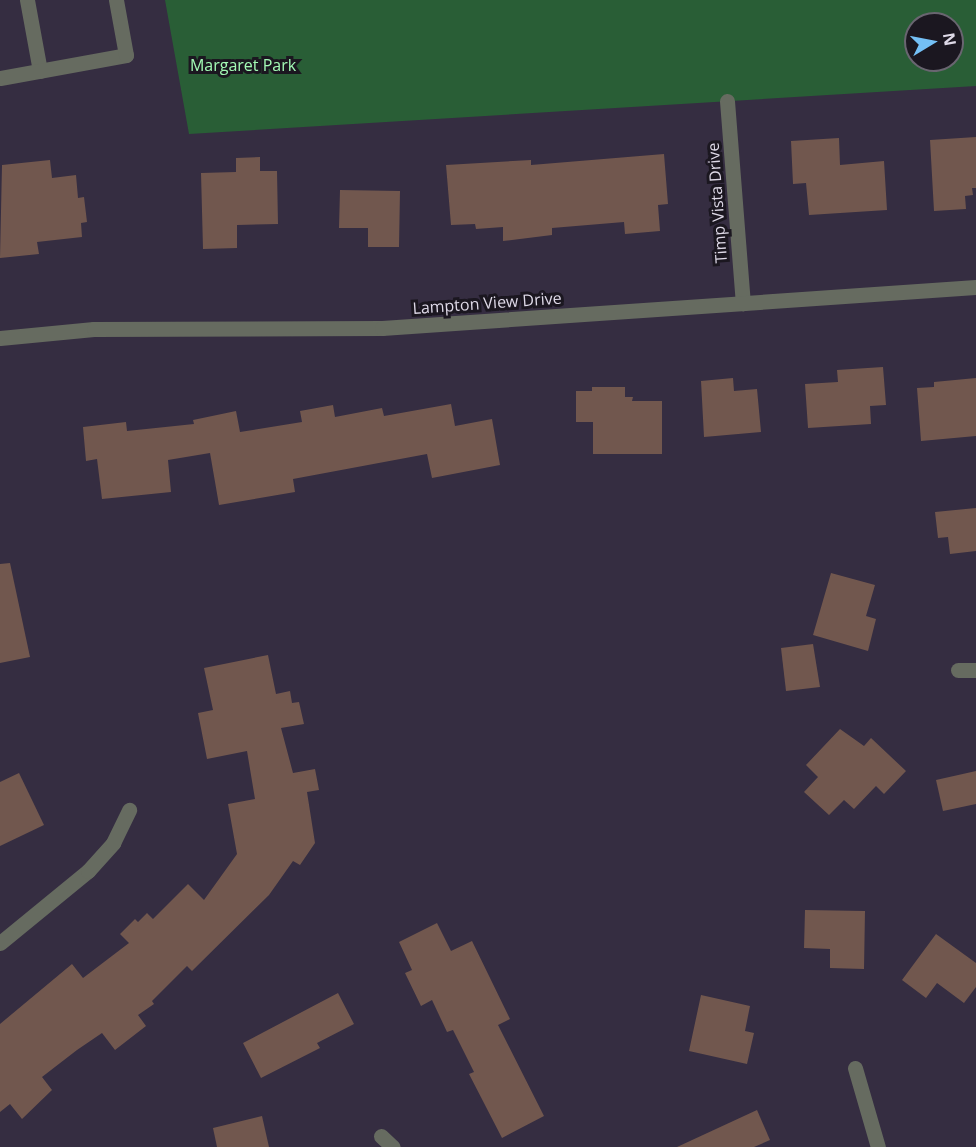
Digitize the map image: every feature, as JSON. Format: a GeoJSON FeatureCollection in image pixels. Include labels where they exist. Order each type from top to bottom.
{"type":"FeatureCollection","features":[{"type":"Feature","properties":{"kind":"street"},"geometry":{"type":"LineString","coordinates":[[27,0],[40,71]]}},
{"type":"Feature","properties":{"kind":"street"},"geometry":{"type":"LineString","coordinates":[[0,78],[126,55],[116,0]]}},
{"type":"Feature","properties":{"kind":"street","name":"Timp Vista Drive"},"geometry":{"type":"LineString","coordinates":[[727,101],[743,303]]}},
{"type":"Feature","properties":{"kind":"street","name":"Lampton View Drive"},"geometry":{"type":"LineString","coordinates":[[0,338],[94,329],[381,328],[976,287]]}},
{"type":"Feature","properties":{"kind":"street"},"geometry":{"type":"LineString","coordinates":[[958,670],[976,670]]}},
{"type":"Feature","properties":{"kind":"street"},"geometry":{"type":"LineString","coordinates":[[0,943],[88,871],[113,843],[129,810]]}},
{"type":"Feature","properties":{"kind":"street"},"geometry":{"type":"LineString","coordinates":[[855,1068],[878,1147]]}},
{"type":"Feature","properties":{"kind":"street"},"geometry":{"type":"LineString","coordinates":[[381,1136],[393,1147]]}},
{"type":"Feature","properties":{"kind":"green space","name":"Margaret Park"},"geometry":{"type":"Polygon","coordinates":[[[165,0],[976,0],[976,86],[189,134],[165,0]]]}},
{"type":"Feature","properties":{"kind":"building"},"geometry":{"type":"Polygon","coordinates":[[[976,137],[976,188],[972,188],[973,195],[965,196],[966,209],[934,211],[930,140],[976,137]]]}},
{"type":"Feature","properties":{"kind":"building"},"geometry":{"type":"Polygon","coordinates":[[[839,138],[840,165],[884,161],[887,210],[809,215],[806,183],[793,184],[791,141],[839,138]]]}},
{"type":"Feature","properties":{"kind":"building"},"geometry":{"type":"Polygon","coordinates":[[[664,154],[668,204],[658,205],[660,231],[625,234],[624,222],[552,228],[552,235],[503,241],[503,227],[476,229],[475,224],[451,225],[446,165],[531,160],[531,165],[664,154]]]}},
{"type":"Feature","properties":{"kind":"building"},"geometry":{"type":"Polygon","coordinates":[[[260,157],[260,171],[277,171],[278,224],[237,225],[237,248],[203,249],[201,173],[236,172],[236,158],[260,157]]]}},
{"type":"Feature","properties":{"kind":"building"},"geometry":{"type":"Polygon","coordinates":[[[50,160],[52,178],[76,175],[78,198],[84,197],[87,222],[81,223],[82,237],[37,242],[39,254],[0,258],[2,165],[50,160]]]}},
{"type":"Feature","properties":{"kind":"building"},"geometry":{"type":"Polygon","coordinates":[[[340,190],[400,191],[399,247],[368,247],[368,228],[339,228],[340,190]]]}},
{"type":"Feature","properties":{"kind":"building"},"geometry":{"type":"Polygon","coordinates":[[[883,367],[886,405],[870,406],[871,424],[808,428],[805,384],[838,382],[837,370],[883,367]]]}},
{"type":"Feature","properties":{"kind":"building"},"geometry":{"type":"Polygon","coordinates":[[[733,378],[734,391],[757,389],[761,432],[704,437],[701,381],[733,378]]]}},
{"type":"Feature","properties":{"kind":"building"},"geometry":{"type":"Polygon","coordinates":[[[976,378],[976,436],[921,441],[917,388],[934,387],[934,382],[976,378]]]}},
{"type":"Feature","properties":{"kind":"building"},"geometry":{"type":"Polygon","coordinates":[[[592,387],[625,387],[625,397],[633,397],[632,401],[662,401],[662,454],[593,454],[593,422],[576,422],[576,391],[592,391],[592,387]]]}},
{"type":"Feature","properties":{"kind":"building"},"geometry":{"type":"Polygon","coordinates":[[[451,404],[455,426],[492,419],[500,465],[432,478],[427,454],[293,479],[295,492],[219,505],[210,453],[168,460],[171,492],[102,499],[97,459],[86,461],[83,427],[126,422],[127,431],[194,424],[193,420],[236,411],[240,432],[302,422],[300,411],[333,405],[335,417],[382,408],[384,416],[451,404]]]}},
{"type":"Feature","properties":{"kind":"building"},"geometry":{"type":"Polygon","coordinates":[[[976,508],[976,551],[950,554],[948,537],[938,538],[935,512],[976,508]]]}},
{"type":"Feature","properties":{"kind":"building"},"geometry":{"type":"Polygon","coordinates":[[[10,563],[30,657],[0,663],[0,564],[10,563]]]}},
{"type":"Feature","properties":{"kind":"building"},"geometry":{"type":"Polygon","coordinates":[[[831,573],[875,585],[866,616],[876,619],[868,651],[813,635],[831,573]]]}},
{"type":"Feature","properties":{"kind":"building"},"geometry":{"type":"Polygon","coordinates":[[[813,644],[820,687],[786,691],[781,648],[813,644]]]}},
{"type":"Feature","properties":{"kind":"building"},"geometry":{"type":"Polygon","coordinates":[[[268,655],[276,694],[290,691],[292,703],[299,702],[304,724],[281,728],[293,773],[315,769],[319,790],[307,792],[315,843],[300,865],[293,861],[269,895],[192,971],[187,966],[152,1001],[154,1004],[138,1015],[146,1026],[115,1050],[102,1033],[77,1050],[42,1077],[52,1090],[22,1119],[10,1104],[0,1112],[0,1024],[72,964],[83,978],[129,943],[120,934],[135,919],[138,922],[147,913],[153,919],[188,884],[204,900],[237,854],[228,804],[255,799],[247,751],[207,759],[198,713],[213,710],[204,668],[268,655]]]}},
{"type":"Feature","properties":{"kind":"building"},"geometry":{"type":"Polygon","coordinates":[[[840,729],[864,746],[871,738],[906,771],[884,794],[876,786],[854,809],[844,800],[829,815],[804,792],[818,777],[806,765],[840,729]]]}},
{"type":"Feature","properties":{"kind":"building"},"geometry":{"type":"Polygon","coordinates":[[[976,771],[976,804],[943,811],[936,780],[976,771]]]}},
{"type":"Feature","properties":{"kind":"building"},"geometry":{"type":"Polygon","coordinates":[[[19,773],[44,825],[0,846],[0,782],[19,773]]]}},
{"type":"Feature","properties":{"kind":"building"},"geometry":{"type":"Polygon","coordinates":[[[805,910],[865,911],[864,969],[830,968],[830,949],[804,948],[805,910]]]}},
{"type":"Feature","properties":{"kind":"building"},"geometry":{"type":"Polygon","coordinates":[[[437,923],[451,951],[472,941],[510,1019],[498,1025],[544,1116],[502,1138],[469,1074],[474,1072],[453,1030],[447,1032],[432,1000],[421,1006],[405,973],[412,970],[399,942],[437,923]]]}},
{"type":"Feature","properties":{"kind":"building"},"geometry":{"type":"Polygon","coordinates":[[[936,934],[976,963],[976,987],[964,1003],[937,983],[926,998],[902,980],[936,934]]]}},
{"type":"Feature","properties":{"kind":"building"},"geometry":{"type":"Polygon","coordinates":[[[338,993],[354,1024],[317,1043],[320,1048],[261,1078],[243,1043],[338,993]]]}},
{"type":"Feature","properties":{"kind":"building"},"geometry":{"type":"Polygon","coordinates":[[[701,995],[750,1006],[745,1031],[754,1033],[747,1064],[689,1051],[701,995]]]}},
{"type":"Feature","properties":{"kind":"building"},"geometry":{"type":"Polygon","coordinates":[[[757,1110],[770,1140],[754,1147],[677,1147],[757,1110]]]}},
{"type":"Feature","properties":{"kind":"building"},"geometry":{"type":"Polygon","coordinates":[[[262,1116],[269,1147],[217,1147],[213,1128],[262,1116]]]}}]}
